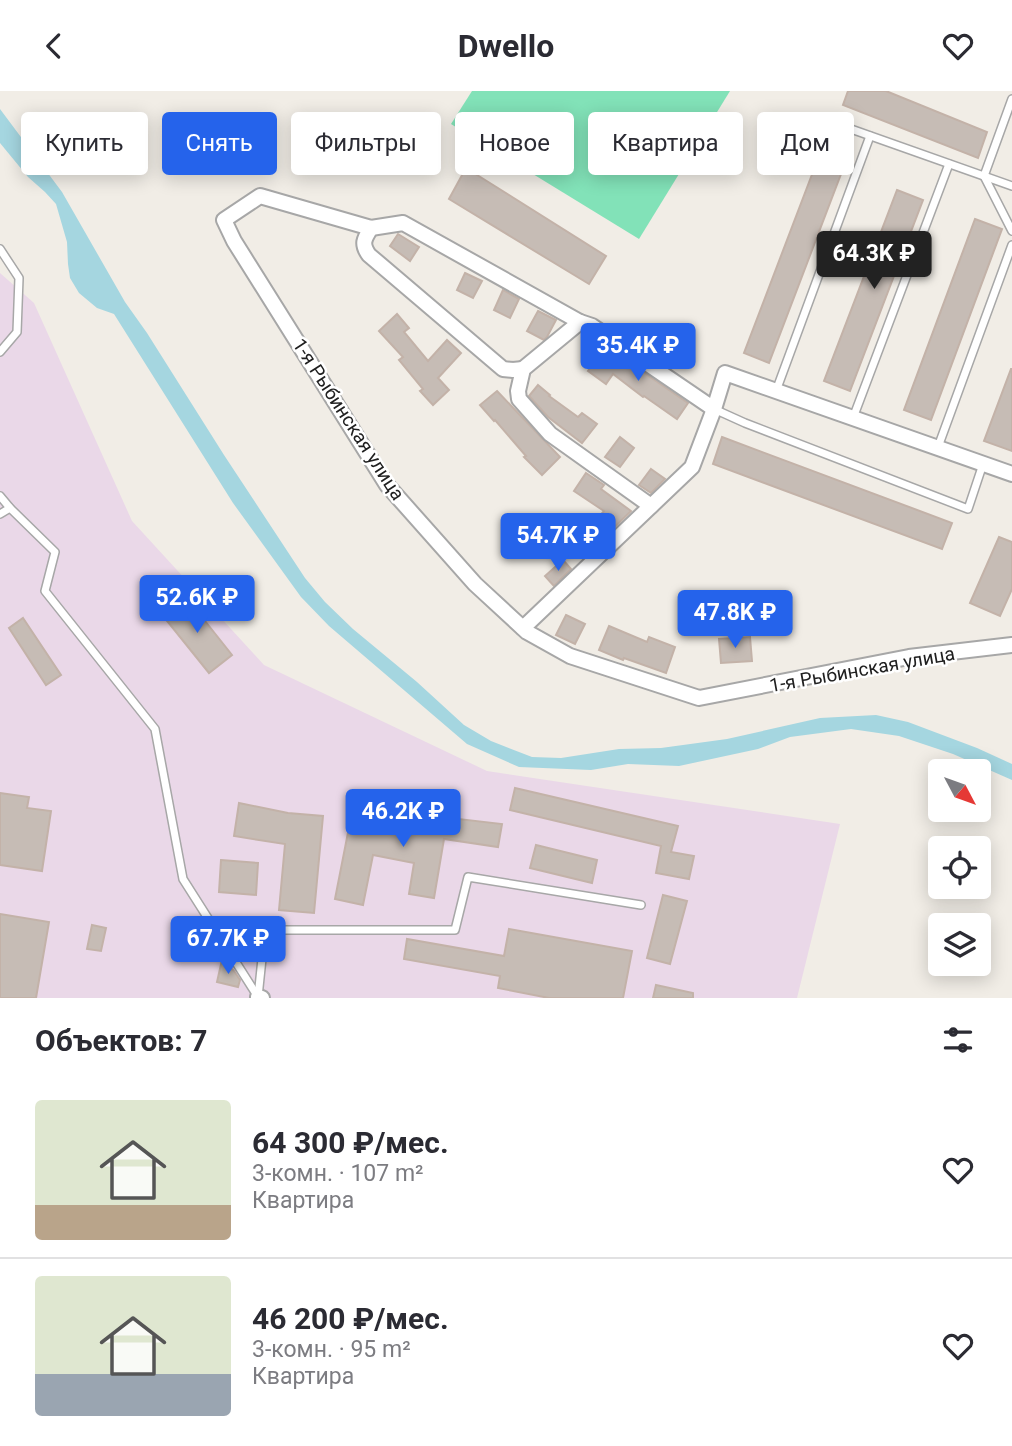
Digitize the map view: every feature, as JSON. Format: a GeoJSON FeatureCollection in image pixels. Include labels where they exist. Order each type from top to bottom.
{"type":"FeatureCollection","features":[{"type":"Feature","properties":{"kind":"street","name":"1-я Рыбинская улица"},"geometry":{"type":"LineString","coordinates":[[371,228],[260,196],[224,220],[234,241],[387,485],[475,584],[527,632],[570,656],[699,698],[909,657],[1012,645]]}},
{"type":"Feature","properties":{"kind":"street"},"geometry":{"type":"LineString","coordinates":[[580,322],[523,369],[503,369],[369,255],[364,249],[365,238],[371,228],[403,223],[580,322],[592,326],[715,409]]}},
{"type":"Feature","properties":{"kind":"street"},"geometry":{"type":"LineString","coordinates":[[523,369],[519,399],[550,434],[651,506]]}},
{"type":"Feature","properties":{"kind":"street"},"geometry":{"type":"LineString","coordinates":[[523,628],[692,467],[715,409],[725,373],[1012,474]]}},
{"type":"Feature","properties":{"kind":"lane"},"geometry":{"type":"LineString","coordinates":[[1012,99],[984,176],[1012,231]]}},
{"type":"Feature","properties":{"kind":"lane"},"geometry":{"type":"LineString","coordinates":[[854,130],[1012,185]]}},
{"type":"Feature","properties":{"kind":"lane"},"geometry":{"type":"LineString","coordinates":[[776,391],[870,135]]}},
{"type":"Feature","properties":{"kind":"lane"},"geometry":{"type":"LineString","coordinates":[[853,418],[950,163]]}},
{"type":"Feature","properties":{"kind":"lane"},"geometry":{"type":"LineString","coordinates":[[938,447],[1012,245]]}},
{"type":"Feature","properties":{"kind":"lane"},"geometry":{"type":"LineString","coordinates":[[0,249],[19,278],[17,332],[0,352]]}},
{"type":"Feature","properties":{"kind":"lane"},"geometry":{"type":"LineString","coordinates":[[715,409],[968,509],[983,463]]}},
{"type":"Feature","properties":{"kind":"lane"},"geometry":{"type":"LineString","coordinates":[[0,496],[55,552],[45,590],[156,729],[183,879],[260,998]]}},
{"type":"Feature","properties":{"kind":"lane"},"geometry":{"type":"LineString","coordinates":[[0,514],[10,508]]}},
{"type":"Feature","properties":{"kind":"lane"},"geometry":{"type":"LineString","coordinates":[[260,998],[265,930],[455,930],[468,877],[641,905]]}},
{"type":"Feature","properties":{"kind":"shaded area"},"geometry":{"type":"Polygon","coordinates":[[[0,273],[34,303],[132,521],[264,665],[487,771],[840,824],[797,998],[0,998],[0,273]]]}},
{"type":"Feature","properties":{"kind":"green space"},"geometry":{"type":"Polygon","coordinates":[[[472,91],[730,91],[717,112],[588,112],[588,175],[678,175],[639,239],[534,175],[574,175],[574,112],[459,112],[472,91]]]}},
{"type":"Feature","properties":{"kind":"water"},"geometry":{"type":"Polygon","coordinates":[[[0,109],[21,137],[21,168],[0,143],[0,109]]]}},
{"type":"Feature","properties":{"kind":"water"},"geometry":{"type":"Polygon","coordinates":[[[26,175],[49,175],[62,192],[125,302],[305,578],[353,629],[464,725],[491,741],[532,757],[561,758],[619,749],[661,748],[727,739],[820,718],[876,715],[908,722],[1012,764],[1012,780],[991,771],[991,759],[964,759],[899,736],[851,729],[790,737],[758,749],[679,766],[628,764],[591,770],[519,767],[467,744],[329,626],[301,597],[233,503],[114,314],[97,308],[79,293],[70,278],[67,242],[56,204],[26,175]]]}},
{"type":"Feature","properties":{"kind":"building"},"geometry":{"type":"Polygon","coordinates":[[[848,91],[886,91],[987,132],[978,158],[843,105],[848,91]]]}},
{"type":"Feature","properties":{"kind":"building"},"geometry":{"type":"Polygon","coordinates":[[[462,175],[477,175],[606,256],[589,284],[449,199],[462,175]]]}},
{"type":"Feature","properties":{"kind":"building"},"geometry":{"type":"Polygon","coordinates":[[[812,175],[841,175],[769,363],[744,353],[812,175]]]}},
{"type":"Feature","properties":{"kind":"building"},"geometry":{"type":"Polygon","coordinates":[[[897,190],[923,200],[850,391],[824,381],[897,190]]]}},
{"type":"Feature","properties":{"kind":"building"},"geometry":{"type":"Polygon","coordinates":[[[975,219],[1002,229],[931,420],[904,410],[975,219]]]}},
{"type":"Feature","properties":{"kind":"building"},"geometry":{"type":"Polygon","coordinates":[[[398,234],[419,247],[410,261],[390,246],[398,234]]]}},
{"type":"Feature","properties":{"kind":"building"},"geometry":{"type":"Polygon","coordinates":[[[465,273],[482,281],[473,298],[457,290],[465,273]]]}},
{"type":"Feature","properties":{"kind":"building"},"geometry":{"type":"Polygon","coordinates":[[[503,290],[519,299],[510,318],[494,310],[503,290]]]}},
{"type":"Feature","properties":{"kind":"building"},"geometry":{"type":"Polygon","coordinates":[[[538,311],[556,320],[544,340],[527,331],[538,311]]]}},
{"type":"Feature","properties":{"kind":"building"},"geometry":{"type":"Polygon","coordinates":[[[397,314],[409,328],[404,332],[428,361],[447,340],[461,353],[438,378],[449,390],[433,405],[399,360],[403,357],[379,331],[397,314]]]}},
{"type":"Feature","properties":{"kind":"building"},"geometry":{"type":"Polygon","coordinates":[[[603,349],[635,371],[637,368],[688,403],[677,419],[613,374],[606,384],[588,371],[603,349]]]}},
{"type":"Feature","properties":{"kind":"building"},"geometry":{"type":"Polygon","coordinates":[[[1012,369],[1012,451],[984,441],[1012,369]]]}},
{"type":"Feature","properties":{"kind":"building"},"geometry":{"type":"Polygon","coordinates":[[[538,385],[578,417],[582,413],[597,424],[582,443],[548,417],[529,396],[538,385]]]}},
{"type":"Feature","properties":{"kind":"building"},"geometry":{"type":"Polygon","coordinates":[[[497,391],[560,457],[542,475],[480,405],[497,391]]]}},
{"type":"Feature","properties":{"kind":"building"},"geometry":{"type":"Polygon","coordinates":[[[620,437],[634,448],[620,467],[605,457],[620,437]]]}},
{"type":"Feature","properties":{"kind":"building"},"geometry":{"type":"Polygon","coordinates":[[[722,437],[952,523],[942,549],[713,464],[722,437]]]}},
{"type":"Feature","properties":{"kind":"building"},"geometry":{"type":"Polygon","coordinates":[[[651,469],[665,479],[651,493],[639,485],[651,469]]]}},
{"type":"Feature","properties":{"kind":"building"},"geometry":{"type":"Polygon","coordinates":[[[586,473],[604,485],[601,489],[631,511],[596,545],[583,536],[604,511],[574,491],[586,473]]]}},
{"type":"Feature","properties":{"kind":"building"},"geometry":{"type":"Polygon","coordinates":[[[999,537],[1012,542],[1012,589],[1000,616],[970,603],[999,537]]]}},
{"type":"Feature","properties":{"kind":"building"},"geometry":{"type":"Polygon","coordinates":[[[563,560],[571,569],[554,586],[545,576],[563,560]]]}},
{"type":"Feature","properties":{"kind":"building"},"geometry":{"type":"Polygon","coordinates":[[[186,597],[232,655],[209,673],[163,616],[186,597]]]}},
{"type":"Feature","properties":{"kind":"building"},"geometry":{"type":"Polygon","coordinates":[[[566,615],[585,624],[575,644],[556,635],[566,615]]]}},
{"type":"Feature","properties":{"kind":"building"},"geometry":{"type":"Polygon","coordinates":[[[23,618],[61,675],[46,685],[9,628],[23,618]]]}},
{"type":"Feature","properties":{"kind":"building"},"geometry":{"type":"Polygon","coordinates":[[[609,626],[647,642],[649,637],[675,647],[666,673],[599,650],[609,626]]]}},
{"type":"Feature","properties":{"kind":"building"},"geometry":{"type":"Polygon","coordinates":[[[750,637],[752,661],[721,663],[719,639],[750,637]]]}},
{"type":"Feature","properties":{"kind":"building"},"geometry":{"type":"Polygon","coordinates":[[[515,788],[678,826],[671,852],[694,856],[689,879],[656,873],[661,846],[510,810],[515,788]]]}},
{"type":"Feature","properties":{"kind":"building"},"geometry":{"type":"Polygon","coordinates":[[[0,793],[29,797],[27,808],[51,811],[42,871],[0,865],[0,793]]]}},
{"type":"Feature","properties":{"kind":"building"},"geometry":{"type":"Polygon","coordinates":[[[239,803],[288,813],[323,816],[314,913],[279,910],[285,844],[234,836],[239,803]]]}},
{"type":"Feature","properties":{"kind":"building"},"geometry":{"type":"Polygon","coordinates":[[[353,807],[458,826],[459,819],[502,824],[498,847],[444,839],[434,898],[409,894],[414,863],[373,855],[363,905],[335,899],[353,807]]]}},
{"type":"Feature","properties":{"kind":"building"},"geometry":{"type":"Polygon","coordinates":[[[536,845],[597,860],[592,883],[530,868],[536,845]]]}},
{"type":"Feature","properties":{"kind":"building"},"geometry":{"type":"Polygon","coordinates":[[[221,860],[258,863],[256,895],[219,892],[221,860]]]}},
{"type":"Feature","properties":{"kind":"building"},"geometry":{"type":"Polygon","coordinates":[[[663,895],[687,901],[670,964],[647,958],[663,895]]]}},
{"type":"Feature","properties":{"kind":"building"},"geometry":{"type":"Polygon","coordinates":[[[0,914],[49,922],[36,998],[0,998],[0,914]]]}},
{"type":"Feature","properties":{"kind":"building"},"geometry":{"type":"Polygon","coordinates":[[[92,925],[106,928],[101,951],[87,949],[92,925]]]}},
{"type":"Feature","properties":{"kind":"building"},"geometry":{"type":"Polygon","coordinates":[[[509,929],[632,951],[623,998],[549,998],[498,988],[500,976],[404,959],[407,939],[504,956],[509,929]]]}},
{"type":"Feature","properties":{"kind":"building"},"geometry":{"type":"Polygon","coordinates":[[[222,960],[240,980],[238,987],[217,982],[222,960]]]}},
{"type":"Feature","properties":{"kind":"building"},"geometry":{"type":"Polygon","coordinates":[[[656,985],[693,993],[693,998],[653,998],[656,985]]]}}]}
